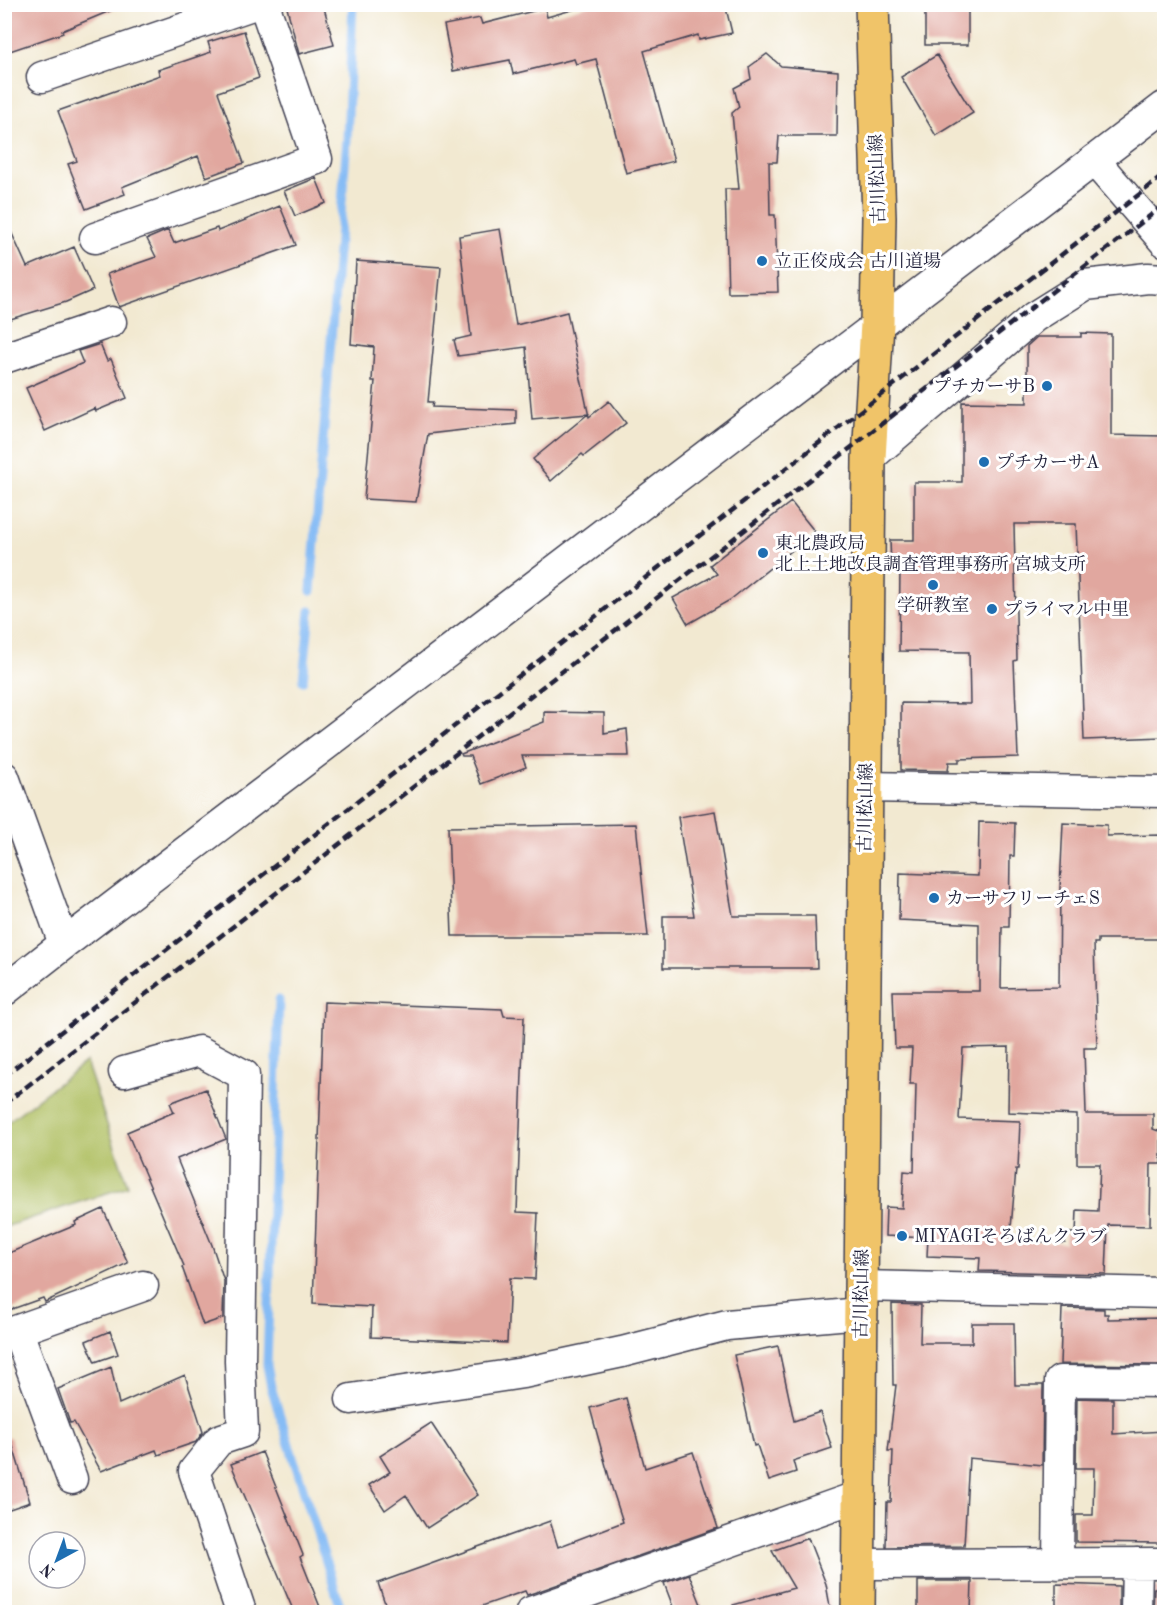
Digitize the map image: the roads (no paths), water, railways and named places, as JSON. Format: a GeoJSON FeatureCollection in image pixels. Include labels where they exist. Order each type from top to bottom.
{"type":"FeatureCollection","features":[{"type":"Feature","properties":{"kind":"main road","name":"古川松山線"},"geometry":{"type":"LineString","coordinates":[[858,1612],[869,458],[878,324],[879,218],[872,4]]}},
{"type":"Feature","properties":{"kind":"street"},"geometry":{"type":"LineString","coordinates":[[42,76],[255,4]]}},
{"type":"Feature","properties":{"kind":"street"},"geometry":{"type":"LineString","coordinates":[[95,238],[317,159],[264,4]]}},
{"type":"Feature","properties":{"kind":"street"},"geometry":{"type":"LineString","coordinates":[[4,991],[1164,107]]}},
{"type":"Feature","properties":{"kind":"street"},"geometry":{"type":"LineString","coordinates":[[1094,160],[1164,240]]}},
{"type":"Feature","properties":{"kind":"street"},"geometry":{"type":"LineString","coordinates":[[869,458],[1034,317],[1085,285],[1148,278],[1164,279]]}},
{"type":"Feature","properties":{"kind":"street"},"geometry":{"type":"LineString","coordinates":[[4,358],[111,322]]}},
{"type":"Feature","properties":{"kind":"street"},"geometry":{"type":"LineString","coordinates":[[4,777],[64,944]]}},
{"type":"Feature","properties":{"kind":"street"},"geometry":{"type":"LineString","coordinates":[[865,787],[1164,792]]}},
{"type":"Feature","properties":{"kind":"street"},"geometry":{"type":"LineString","coordinates":[[124,1072],[200,1051],[244,1075],[240,1361],[243,1432],[219,1440],[194,1471],[241,1612]]}},
{"type":"Feature","properties":{"kind":"street"},"geometry":{"type":"LineString","coordinates":[[72,1479],[11,1334],[143,1286]]}},
{"type":"Feature","properties":{"kind":"street"},"geometry":{"type":"LineString","coordinates":[[351,1399],[523,1373],[622,1352],[727,1325],[861,1300],[1164,1293]]}},
{"type":"Feature","properties":{"kind":"street"},"geometry":{"type":"LineString","coordinates":[[1058,1564],[1060,1381],[1164,1382]]}},
{"type":"Feature","properties":{"kind":"street"},"geometry":{"type":"LineString","coordinates":[[531,1612],[859,1496]]}},
{"type":"Feature","properties":{"kind":"street"},"geometry":{"type":"LineString","coordinates":[[858,1564],[1150,1563],[1136,1612]]}},
{"type":"Feature","properties":{"kind":"waterway"},"geometry":{"type":"LineString","coordinates":[[311,591],[347,139],[353,4]]}},
{"type":"Feature","properties":{"kind":"waterway"},"geometry":{"type":"LineString","coordinates":[[303,681],[310,611]]}},
{"type":"Feature","properties":{"kind":"waterway"},"geometry":{"type":"LineString","coordinates":[[279,1000],[267,1365],[271,1387],[342,1612]]}},
{"type":"Feature","properties":{"kind":"railway"},"geometry":{"type":"LineString","coordinates":[[4,1076],[1164,175]]}},
{"type":"Feature","properties":{"kind":"railway"},"geometry":{"type":"LineString","coordinates":[[4,1104],[1164,205]]}},
{"type":"Feature","properties":{"kind":"place","name":"立正佼成会 古川道場"},"geometry":{"type":"Point","coordinates":[762,261]}},
{"type":"Feature","properties":{"kind":"place","name":"プチカーサB"},"geometry":{"type":"Point","coordinates":[1047,386]}},
{"type":"Feature","properties":{"kind":"place","name":"プチカーサA"},"geometry":{"type":"Point","coordinates":[984,462]}},
{"type":"Feature","properties":{"kind":"place","name":"東北農政局 北上土地改良調査管理事務所 宮城支所"},"geometry":{"type":"Point","coordinates":[763,553]}},
{"type":"Feature","properties":{"kind":"place","name":"学研教室"},"geometry":{"type":"Point","coordinates":[933,585]}},
{"type":"Feature","properties":{"kind":"place","name":"プライマル中里"},"geometry":{"type":"Point","coordinates":[992,609]}},
{"type":"Feature","properties":{"kind":"place","name":"カーサフリーチェS"},"geometry":{"type":"Point","coordinates":[934,898]}},
{"type":"Feature","properties":{"kind":"place","name":"MIYAGIそろばんクラブ"},"geometry":{"type":"Point","coordinates":[902,1236]}}]}
